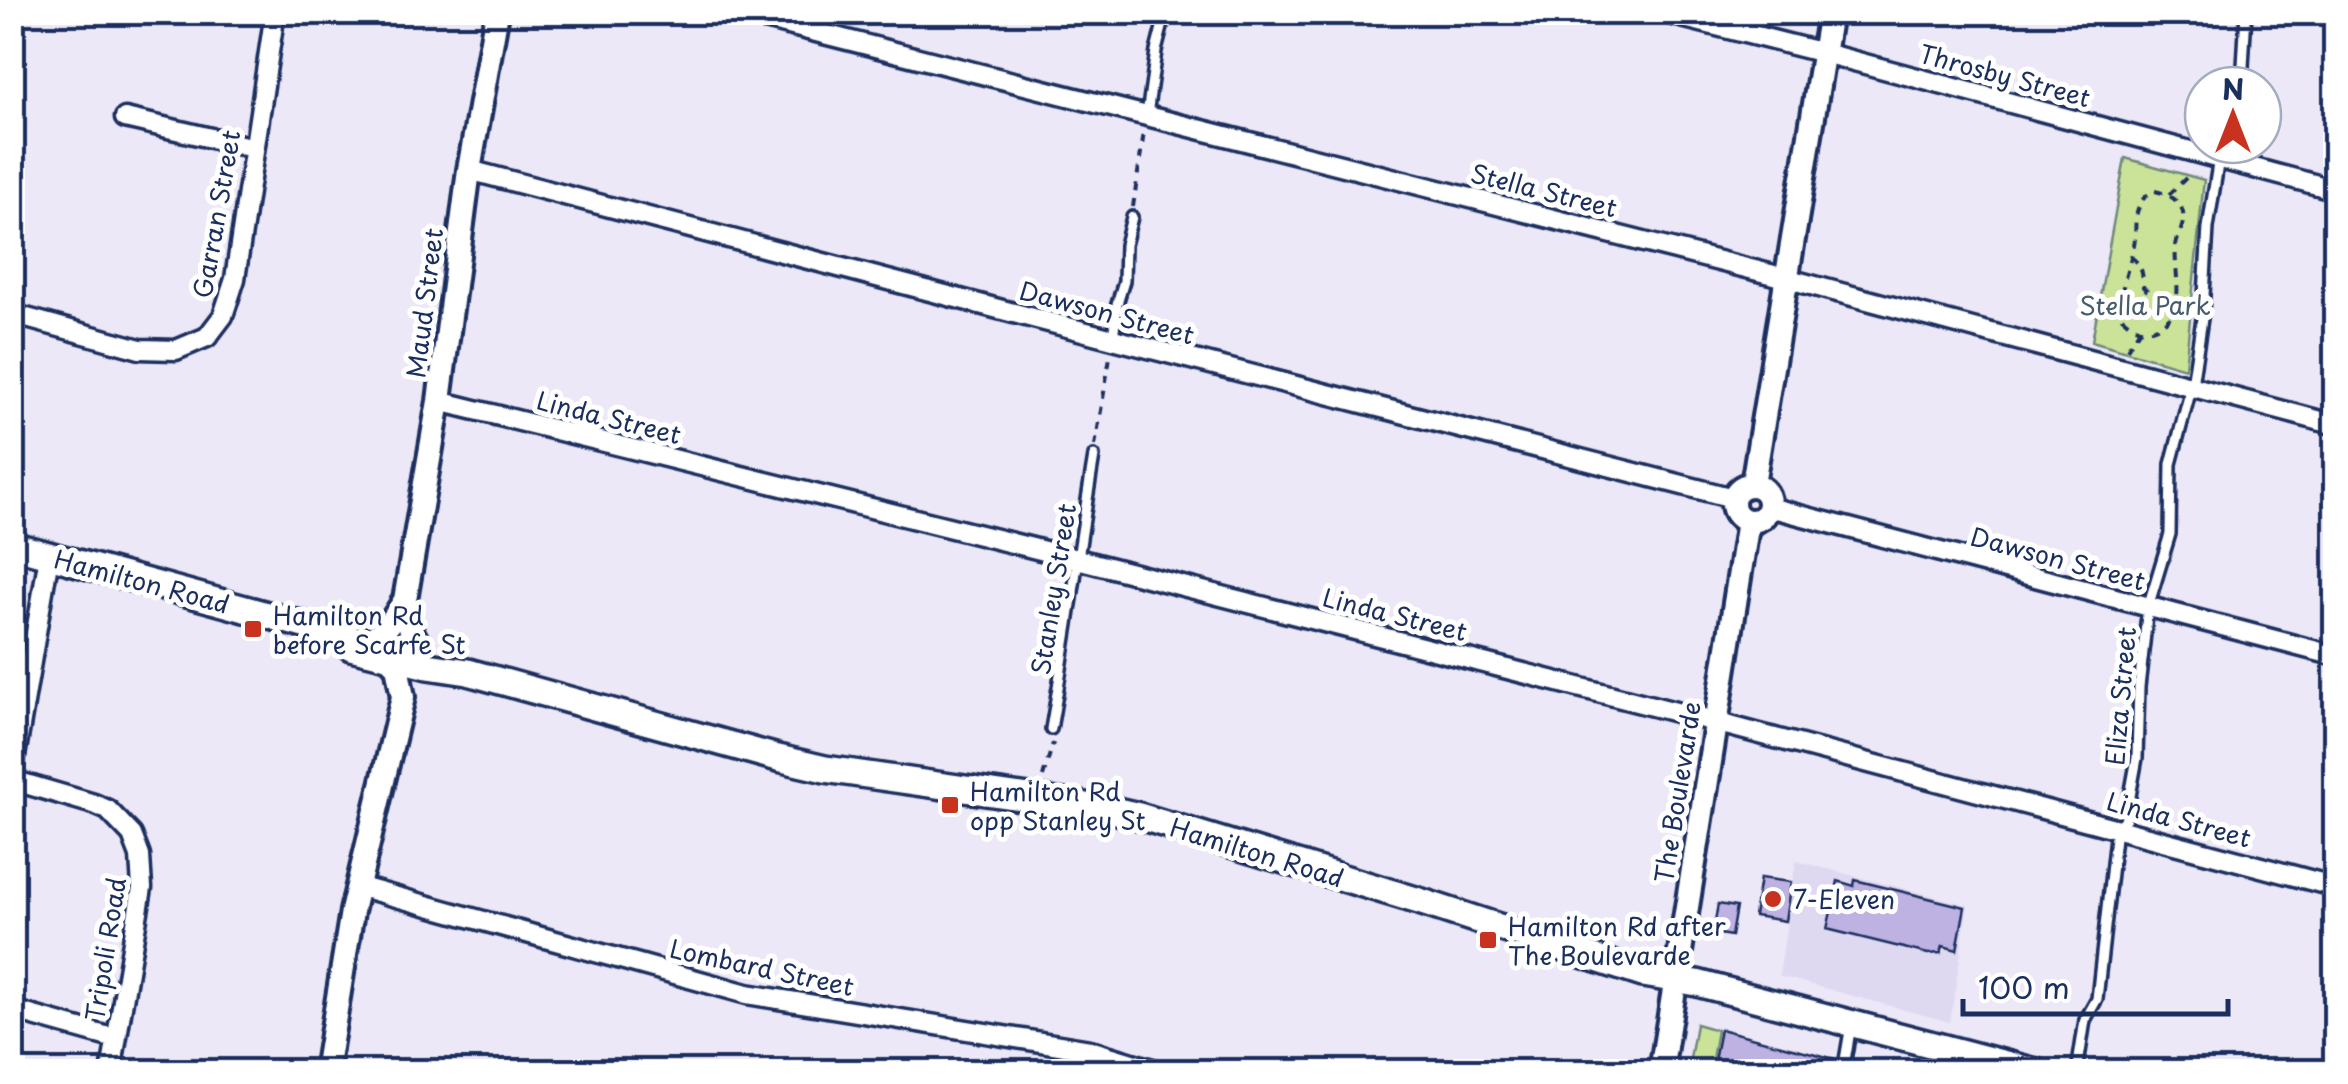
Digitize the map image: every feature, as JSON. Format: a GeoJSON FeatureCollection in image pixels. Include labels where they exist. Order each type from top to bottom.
{"type":"FeatureCollection","features":[{"type":"Feature","properties":{"kind":"main road","name":"Hamilton Road"},"geometry":{"type":"LineString","coordinates":[[12,545],[329,632],[352,647],[380,647],[429,659],[778,758],[1139,816],[1643,974],[1697,983],[2036,1072]]}},
{"type":"Feature","properties":{"kind":"street","name":"Garran Street"},"geometry":{"type":"LineString","coordinates":[[12,314],[140,349],[176,350],[207,338],[223,316],[235,280],[275,12]]}},
{"type":"Feature","properties":{"kind":"street","name":"Maud Street"},"geometry":{"type":"LineString","coordinates":[[429,659],[411,631],[405,600],[439,401],[469,170],[497,12]]}},
{"type":"Feature","properties":{"kind":"street","name":"Stella Street"},"geometry":{"type":"LineString","coordinates":[[737,12],[1787,278],[2336,425]]}},
{"type":"Feature","properties":{"kind":"street","name":"Throsby Street"},"geometry":{"type":"LineString","coordinates":[[1660,12],[2183,142]]}},
{"type":"Feature","properties":{"kind":"street"},"geometry":{"type":"LineString","coordinates":[[1743,491],[1766,492],[1769,507],[1759,519],[1742,519],[1734,510],[1743,491],[1787,278],[1830,12]]}},
{"type":"Feature","properties":{"kind":"street"},"geometry":{"type":"LineString","coordinates":[[124,118],[254,148]]}},
{"type":"Feature","properties":{"kind":"street","name":"Throsby Street"},"geometry":{"type":"LineString","coordinates":[[2262,165],[2336,190]]}},
{"type":"Feature","properties":{"kind":"street","name":"Dawson Street"},"geometry":{"type":"LineString","coordinates":[[469,170],[1113,340],[1743,491]]}},
{"type":"Feature","properties":{"kind":"street","name":"Linda Street"},"geometry":{"type":"LineString","coordinates":[[439,401],[1715,722],[2336,887]]}},
{"type":"Feature","properties":{"kind":"street","name":"Dawson Street"},"geometry":{"type":"LineString","coordinates":[[1769,507],[2336,656]]}},
{"type":"Feature","properties":{"kind":"street","name":"The Boulevarde"},"geometry":{"type":"LineString","coordinates":[[1661,1072],[1748,521]]}},
{"type":"Feature","properties":{"kind":"street"},"geometry":{"type":"LineString","coordinates":[[12,777],[49,556]]}},
{"type":"Feature","properties":{"kind":"street"},"geometry":{"type":"LineString","coordinates":[[403,697],[397,666],[380,647],[383,632],[405,600]]}},
{"type":"Feature","properties":{"kind":"street"},"geometry":{"type":"LineString","coordinates":[[326,1072],[357,886],[403,697],[429,659]]}},
{"type":"Feature","properties":{"kind":"street","name":"Tripoli Road"},"geometry":{"type":"LineString","coordinates":[[12,777],[94,804],[138,830],[143,878],[111,1072]]}},
{"type":"Feature","properties":{"kind":"street","name":"Lombard Street"},"geometry":{"type":"LineString","coordinates":[[357,886],[774,1000],[1090,1050],[1162,1072]]}},
{"type":"Feature","properties":{"kind":"street"},"geometry":{"type":"LineString","coordinates":[[12,1010],[116,1039]]}},
{"type":"Feature","properties":{"kind":"lane"},"geometry":{"type":"LineString","coordinates":[[1147,115],[1166,12]]}},
{"type":"Feature","properties":{"kind":"lane"},"geometry":{"type":"LineString","coordinates":[[2243,65],[2246,12]]}},
{"type":"Feature","properties":{"kind":"lane","name":"Eliza Street"},"geometry":{"type":"LineString","coordinates":[[2077,1072],[2086,1020],[2098,999],[2116,828],[2126,818],[2136,758],[2148,607],[2170,534],[2171,464],[2192,386],[2203,312],[2208,228],[2221,165]]}},
{"type":"Feature","properties":{"kind":"lane"},"geometry":{"type":"LineString","coordinates":[[1113,340],[1132,216]]}},
{"type":"Feature","properties":{"kind":"lane","name":"Stanley Street"},"geometry":{"type":"LineString","coordinates":[[1051,729],[1094,456]]}},
{"type":"Feature","properties":{"kind":"lane"},"geometry":{"type":"LineString","coordinates":[[1842,1072],[1851,1024]]}},
{"type":"Feature","properties":{"kind":"path"},"geometry":{"type":"LineString","coordinates":[[1132,216],[1147,115]]}},
{"type":"Feature","properties":{"kind":"path"},"geometry":{"type":"LineString","coordinates":[[2169,196],[2188,175]]}},
{"type":"Feature","properties":{"kind":"path"},"geometry":{"type":"LineString","coordinates":[[2154,191],[2169,196],[2182,208],[2184,220],[2176,246],[2178,293],[2166,322],[2150,330],[2139,330],[2122,317],[2120,302],[2131,257],[2139,206],[2154,191]]}},
{"type":"Feature","properties":{"kind":"path"},"geometry":{"type":"LineString","coordinates":[[2131,257],[2142,269],[2143,286],[2149,292]]}},
{"type":"Feature","properties":{"kind":"path"},"geometry":{"type":"LineString","coordinates":[[2127,348],[2139,330]]}},
{"type":"Feature","properties":{"kind":"path"},"geometry":{"type":"LineString","coordinates":[[1094,456],[1113,340]]}},
{"type":"Feature","properties":{"kind":"path"},"geometry":{"type":"LineString","coordinates":[[1043,777],[1053,743],[1051,729]]}},
{"type":"Feature","properties":{"kind":"path"},"geometry":{"type":"LineString","coordinates":[[1002,1072],[1004,1062]]}},
{"type":"Feature","properties":{"kind":"shaded area"},"geometry":{"type":"Polygon","coordinates":[[[1796,861],[1968,905],[1950,1022],[1779,976],[1796,861]]]}},
{"type":"Feature","properties":{"kind":"green space","name":"Stella Park"},"geometry":{"type":"Polygon","coordinates":[[[2125,158],[2204,180],[2185,368],[2092,341],[2125,158]]]}},
{"type":"Feature","properties":{"kind":"green space"},"geometry":{"type":"Polygon","coordinates":[[[1696,1024],[1717,1030],[1710,1071],[1688,1071],[1696,1024]]]}},
{"type":"Feature","properties":{"kind":"building","name":"7-Eleven"},"geometry":{"type":"Polygon","coordinates":[[[1760,878],[1791,882],[1785,921],[1754,916],[1760,878]]]}},
{"type":"Feature","properties":{"kind":"building"},"geometry":{"type":"Polygon","coordinates":[[[1855,880],[1965,907],[1957,950],[1943,946],[1941,953],[1928,954],[1827,929],[1838,881],[1854,886],[1855,880]]]}},
{"type":"Feature","properties":{"kind":"building"},"geometry":{"type":"Polygon","coordinates":[[[1718,904],[1736,907],[1731,936],[1713,933],[1718,904]]]}},
{"type":"Feature","properties":{"kind":"building"},"geometry":{"type":"Polygon","coordinates":[[[1720,1029],[1835,1059],[1833,1072],[1753,1072],[1730,1065],[1729,1072],[1712,1072],[1720,1029]]]}},
{"type":"Feature","properties":{"kind":"place","name":"Hamilton Rd before Scarfe St"},"geometry":{"type":"Point","coordinates":[253,629]}},
{"type":"Feature","properties":{"kind":"place","name":"Hamilton Rd opp Stanley St"},"geometry":{"type":"Point","coordinates":[950,805]}},
{"type":"Feature","properties":{"kind":"place","name":"7-Eleven"},"geometry":{"type":"Point","coordinates":[1773,899]}},
{"type":"Feature","properties":{"kind":"place","name":"Hamilton Rd after The Boulevarde"},"geometry":{"type":"Point","coordinates":[1488,940]}}]}
